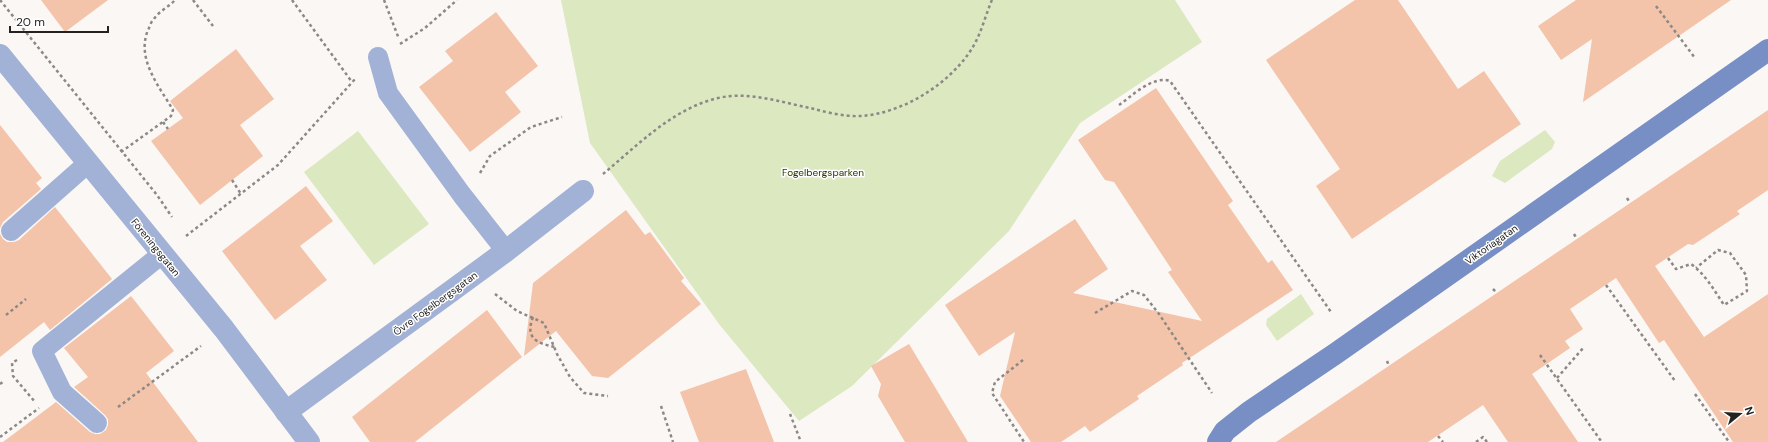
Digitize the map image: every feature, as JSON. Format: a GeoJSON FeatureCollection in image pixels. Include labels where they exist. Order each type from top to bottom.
{"type":"FeatureCollection","features":[{"type":"Feature","properties":{"kind":"street","name":"Viktoriagatan"},"geometry":{"type":"LineString","coordinates":[[1218,442],[1225,431],[1249,412],[1335,354],[1768,50]]}},
{"type":"Feature","properties":{"kind":"street","name":"Föreningsgatan"},"geometry":{"type":"LineString","coordinates":[[0,55],[224,329],[309,442]]}},
{"type":"Feature","properties":{"kind":"street","name":"Övre Fogelbergsgatan"},"geometry":{"type":"LineString","coordinates":[[286,412],[506,251],[583,191]]}},
{"type":"Feature","properties":{"kind":"lane"},"geometry":{"type":"LineString","coordinates":[[378,57],[388,93],[462,195],[506,251]]}},
{"type":"Feature","properties":{"kind":"lane"},"geometry":{"type":"LineString","coordinates":[[11,231],[88,163]]}},
{"type":"Feature","properties":{"kind":"lane"},"geometry":{"type":"LineString","coordinates":[[97,423],[62,392],[42,351],[162,254]]}},
{"type":"Feature","properties":{"kind":"path"},"geometry":{"type":"LineString","coordinates":[[122,152],[171,116],[173,110],[154,80],[148,66],[146,59],[146,37],[153,19],[170,6],[175,0]]}},
{"type":"Feature","properties":{"kind":"path"},"geometry":{"type":"LineString","coordinates":[[193,0],[213,26]]}},
{"type":"Feature","properties":{"kind":"path"},"geometry":{"type":"LineString","coordinates":[[292,0],[352,82]]}},
{"type":"Feature","properties":{"kind":"path"},"geometry":{"type":"LineString","coordinates":[[384,0],[401,43],[425,28],[457,0]]}},
{"type":"Feature","properties":{"kind":"path"},"geometry":{"type":"LineString","coordinates":[[583,191],[667,121],[699,103],[719,98],[748,96],[764,98],[834,114],[859,116],[873,115],[913,102],[928,93],[965,58],[977,39],[992,0]]}},
{"type":"Feature","properties":{"kind":"path"},"geometry":{"type":"LineString","coordinates":[[1656,6],[1695,58]]}},
{"type":"Feature","properties":{"kind":"path"},"geometry":{"type":"LineString","coordinates":[[162,254],[278,165],[352,82],[378,57]]}},
{"type":"Feature","properties":{"kind":"path"},"geometry":{"type":"LineString","coordinates":[[1119,105],[1154,82],[1164,79],[1170,81],[1331,312]]}},
{"type":"Feature","properties":{"kind":"path"},"geometry":{"type":"LineString","coordinates":[[462,195],[481,172],[490,156],[531,127],[562,117]]}},
{"type":"Feature","properties":{"kind":"path"},"geometry":{"type":"LineString","coordinates":[[163,122],[168,129]]}},
{"type":"Feature","properties":{"kind":"path"},"geometry":{"type":"LineString","coordinates":[[232,180],[241,194]]}},
{"type":"Feature","properties":{"kind":"path"},"geometry":{"type":"LineString","coordinates":[[1627,198],[1630,203]]}},
{"type":"Feature","properties":{"kind":"path"},"geometry":{"type":"LineString","coordinates":[[1574,234],[1577,239]]}},
{"type":"Feature","properties":{"kind":"path"},"geometry":{"type":"LineString","coordinates":[[1668,258],[1676,269],[1691,264],[1696,268],[1702,272],[1724,305],[1747,291],[1746,275],[1730,254],[1718,250],[1696,268]]}},
{"type":"Feature","properties":{"kind":"path"},"geometry":{"type":"LineString","coordinates":[[1606,285],[1675,381]]}},
{"type":"Feature","properties":{"kind":"path"},"geometry":{"type":"LineString","coordinates":[[1493,289],[1497,293]]}},
{"type":"Feature","properties":{"kind":"path"},"geometry":{"type":"LineString","coordinates":[[1095,313],[1132,290],[1144,295],[1159,314],[1212,393]]}},
{"type":"Feature","properties":{"kind":"path"},"geometry":{"type":"LineString","coordinates":[[492,292],[517,311],[544,323],[570,377],[584,393],[608,396]]}},
{"type":"Feature","properties":{"kind":"path"},"geometry":{"type":"LineString","coordinates":[[6,315],[26,299]]}},
{"type":"Feature","properties":{"kind":"path"},"geometry":{"type":"LineString","coordinates":[[533,317],[530,326],[532,335],[539,344],[555,347]]}},
{"type":"Feature","properties":{"kind":"path"},"geometry":{"type":"LineString","coordinates":[[97,423],[224,329]]}},
{"type":"Feature","properties":{"kind":"path"},"geometry":{"type":"LineString","coordinates":[[1556,378],[1584,347]]}},
{"type":"Feature","properties":{"kind":"path"},"geometry":{"type":"LineString","coordinates":[[1540,355],[1601,441]]}},
{"type":"Feature","properties":{"kind":"path"},"geometry":{"type":"LineString","coordinates":[[1023,360],[995,382],[992,393],[1024,442]]}},
{"type":"Feature","properties":{"kind":"path"},"geometry":{"type":"LineString","coordinates":[[1387,361],[1390,366]]}},
{"type":"Feature","properties":{"kind":"path"},"geometry":{"type":"LineString","coordinates":[[0,384],[4,381]]}},
{"type":"Feature","properties":{"kind":"path"},"geometry":{"type":"LineString","coordinates":[[1695,394],[1729,442]]}},
{"type":"Feature","properties":{"kind":"path"},"geometry":{"type":"LineString","coordinates":[[661,406],[673,442]]}},
{"type":"Feature","properties":{"kind":"path"},"geometry":{"type":"LineString","coordinates":[[0,438],[39,408]]}},
{"type":"Feature","properties":{"kind":"path"},"geometry":{"type":"LineString","coordinates":[[790,414],[801,442]]}},
{"type":"Feature","properties":{"kind":"path"},"geometry":{"type":"LineString","coordinates":[[1438,436],[1443,442]]}},
{"type":"Feature","properties":{"kind":"path"},"geometry":{"type":"LineString","coordinates":[[1476,442],[1484,437],[1487,442]]}},
{"type":"Feature","properties":{"kind":"green space","name":"Fogelbergsparken"},"geometry":{"type":"Polygon","coordinates":[[[561,0],[1175,0],[1202,42],[1080,123],[1009,231],[852,386],[799,421],[719,324],[590,143],[561,0]]]}},
{"type":"Feature","properties":{"kind":"green space"},"geometry":{"type":"Polygon","coordinates":[[[1545,130],[1555,142],[1552,149],[1505,183],[1492,176],[1500,161],[1545,130]]]}},
{"type":"Feature","properties":{"kind":"green space"},"geometry":{"type":"Polygon","coordinates":[[[358,131],[429,224],[374,265],[304,172],[358,131]]]}},
{"type":"Feature","properties":{"kind":"green space"},"geometry":{"type":"Polygon","coordinates":[[[1301,294],[1314,314],[1277,341],[1266,325],[1267,319],[1301,294]]]}},
{"type":"Feature","properties":{"kind":"building"},"geometry":{"type":"Polygon","coordinates":[[[41,0],[108,0],[65,32],[41,0]]]}},
{"type":"Feature","properties":{"kind":"building"},"geometry":{"type":"Polygon","coordinates":[[[1355,0],[1398,0],[1458,89],[1484,71],[1521,124],[1352,239],[1316,186],[1340,169],[1266,60],[1355,0]]]}},
{"type":"Feature","properties":{"kind":"building"},"geometry":{"type":"Polygon","coordinates":[[[1576,0],[1731,0],[1583,102],[1592,39],[1561,60],[1538,26],[1576,0]]]}},
{"type":"Feature","properties":{"kind":"building"},"geometry":{"type":"Polygon","coordinates":[[[496,12],[538,66],[505,92],[521,112],[470,152],[419,87],[453,61],[445,51],[496,12]]]}},
{"type":"Feature","properties":{"kind":"building"},"geometry":{"type":"Polygon","coordinates":[[[236,49],[274,99],[240,125],[263,156],[200,205],[151,141],[183,118],[170,101],[236,49]]]}},
{"type":"Feature","properties":{"kind":"building"},"geometry":{"type":"Polygon","coordinates":[[[1156,88],[1233,201],[1228,205],[1268,263],[1272,260],[1293,290],[1182,363],[1183,365],[1137,396],[1139,399],[1090,432],[1085,426],[1061,442],[1031,442],[1000,396],[1015,332],[979,356],[945,305],[1075,219],[1108,269],[1073,293],[1202,321],[1168,272],[1172,270],[1114,182],[1105,180],[1078,140],[1156,88]]]}},
{"type":"Feature","properties":{"kind":"building"},"geometry":{"type":"Polygon","coordinates":[[[1768,110],[1768,190],[1737,211],[1740,214],[1693,245],[1688,244],[1655,266],[1704,337],[1768,294],[1768,442],[1733,442],[1664,340],[1659,343],[1616,278],[1570,309],[1583,329],[1565,341],[1570,348],[1532,374],[1578,442],[1508,442],[1483,405],[1428,442],[1276,442],[1768,110]]]}},
{"type":"Feature","properties":{"kind":"building"},"geometry":{"type":"Polygon","coordinates":[[[0,125],[42,178],[36,183],[41,189],[3,222],[0,228],[0,125]]]}},
{"type":"Feature","properties":{"kind":"building"},"geometry":{"type":"Polygon","coordinates":[[[306,186],[333,221],[300,246],[327,280],[275,320],[222,251],[306,186]]]}},
{"type":"Feature","properties":{"kind":"building"},"geometry":{"type":"Polygon","coordinates":[[[55,207],[112,279],[50,330],[44,322],[0,357],[0,234],[7,242],[19,240],[55,207]]]}},
{"type":"Feature","properties":{"kind":"building"},"geometry":{"type":"Polygon","coordinates":[[[626,210],[645,235],[650,232],[684,278],[681,281],[701,304],[608,378],[592,376],[556,331],[524,356],[533,283],[626,210]]]}},
{"type":"Feature","properties":{"kind":"building"},"geometry":{"type":"Polygon","coordinates":[[[131,296],[174,351],[146,373],[198,442],[3,442],[56,402],[90,432],[100,434],[106,430],[108,419],[74,387],[88,377],[64,348],[131,296]]]}},
{"type":"Feature","properties":{"kind":"building"},"geometry":{"type":"Polygon","coordinates":[[[487,310],[522,357],[415,442],[370,442],[352,417],[487,310]]]}},
{"type":"Feature","properties":{"kind":"building"},"geometry":{"type":"Polygon","coordinates":[[[909,344],[968,442],[905,442],[878,396],[881,384],[871,366],[909,344]]]}},
{"type":"Feature","properties":{"kind":"building"},"geometry":{"type":"Polygon","coordinates":[[[746,369],[774,442],[699,442],[680,392],[746,369]]]}}]}
